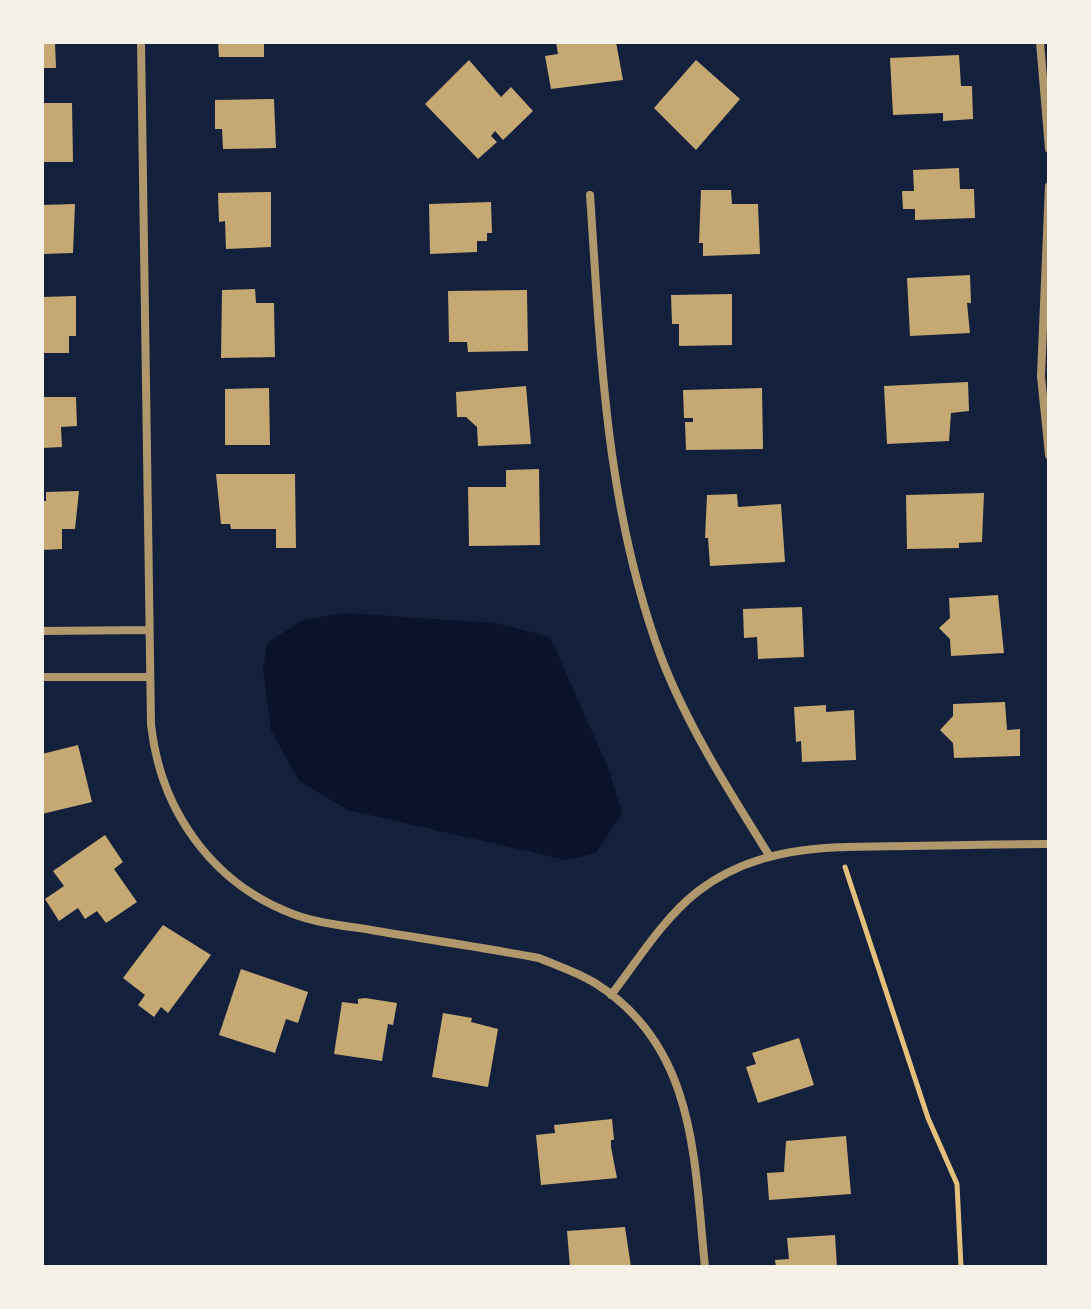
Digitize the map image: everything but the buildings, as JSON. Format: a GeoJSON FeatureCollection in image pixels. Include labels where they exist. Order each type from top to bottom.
{"type":"FeatureCollection","features":[{"type":"Feature","properties":{"kind":"street"},"geometry":{"type":"LineString","coordinates":[[141,42],[148,630],[154,745],[170,800],[185,828],[204,852],[247,891],[294,914],[333,924],[539,958],[577,974],[611,995],[655,1042],[682,1099],[692,1141],[705,1267]]}},
{"type":"Feature","properties":{"kind":"street"},"geometry":{"type":"LineString","coordinates":[[1040,42],[1049,149]]}},
{"type":"Feature","properties":{"kind":"street"},"geometry":{"type":"LineString","coordinates":[[1049,186],[1041,376],[1049,455]]}},
{"type":"Feature","properties":{"kind":"street"},"geometry":{"type":"LineString","coordinates":[[590,195],[609,454],[631,563],[662,660],[685,711],[709,758],[769,855]]}},
{"type":"Feature","properties":{"kind":"street"},"geometry":{"type":"LineString","coordinates":[[42,631],[148,630]]}},
{"type":"Feature","properties":{"kind":"street"},"geometry":{"type":"LineString","coordinates":[[42,677],[150,677]]}},
{"type":"Feature","properties":{"kind":"street"},"geometry":{"type":"LineString","coordinates":[[611,995],[663,926],[696,893],[726,874],[769,855],[809,847],[1049,844]]}},
{"type":"Feature","properties":{"kind":"path"},"geometry":{"type":"LineString","coordinates":[[839,847],[928,1118],[957,1184],[961,1267]]}},
{"type":"Feature","properties":{"kind":"water"},"geometry":{"type":"Polygon","coordinates":[[[344,613],[496,623],[550,637],[609,770],[622,813],[596,853],[566,860],[348,810],[299,781],[271,730],[263,670],[267,643],[303,620],[344,613]]]}}]}
